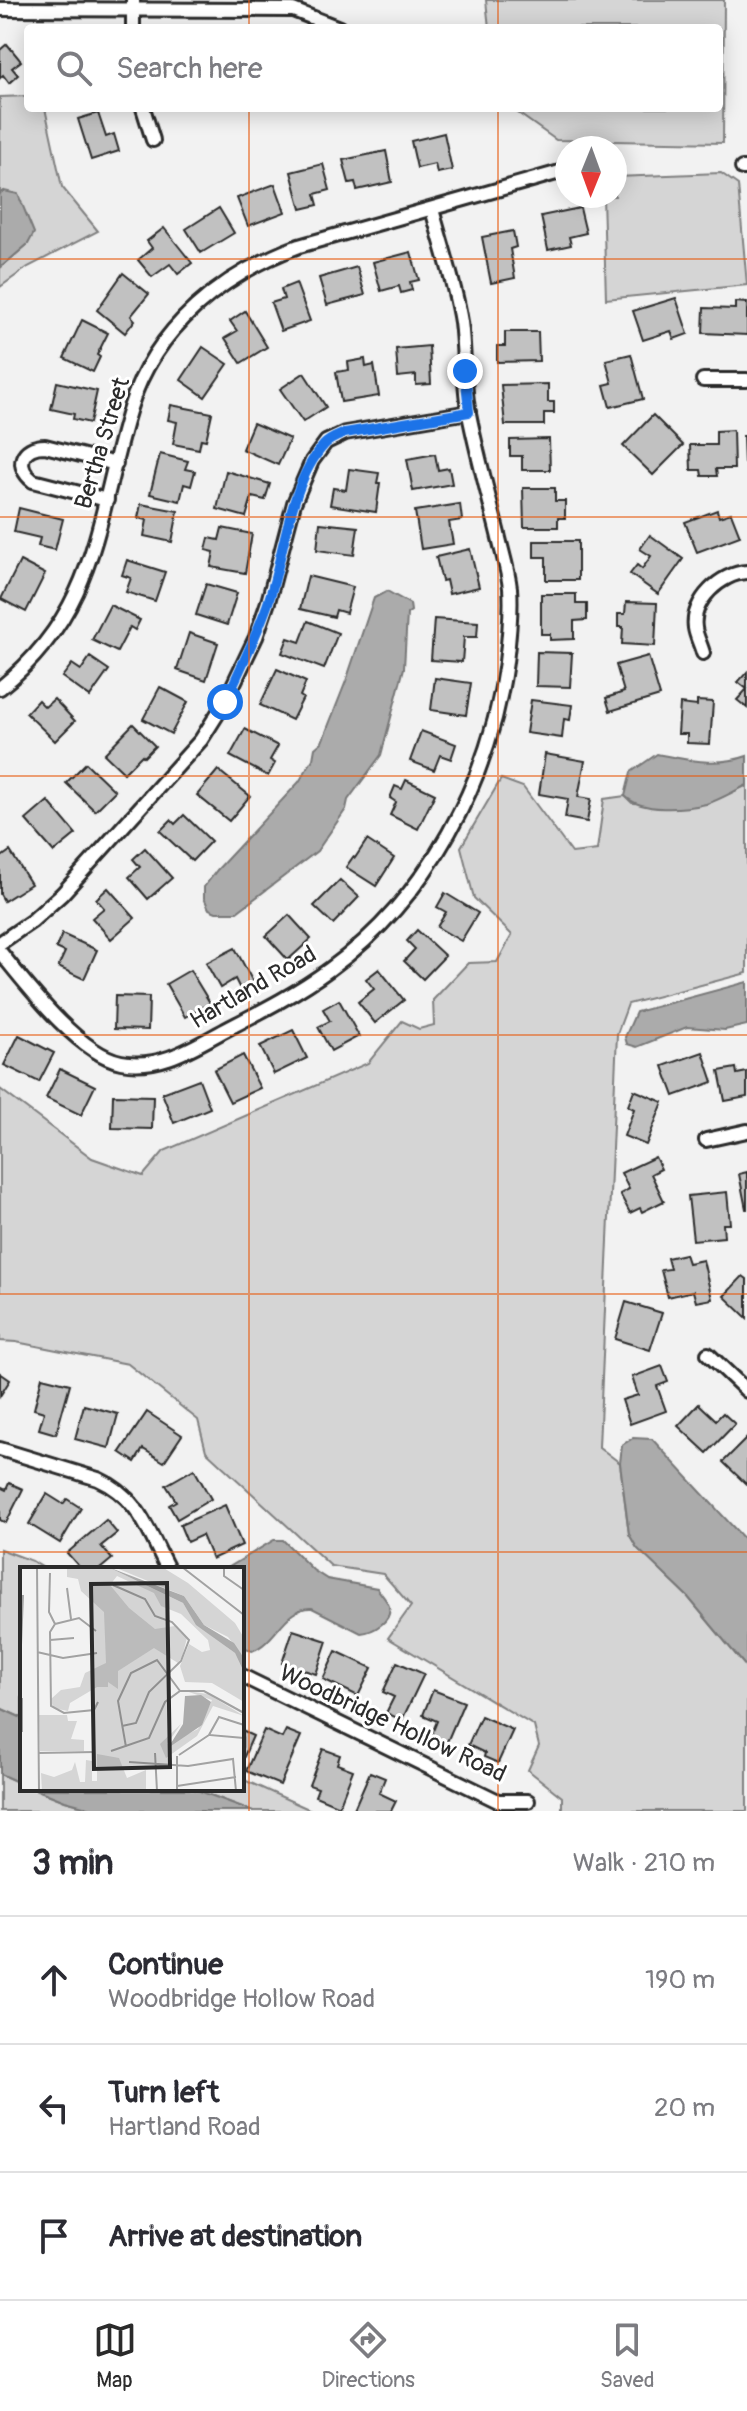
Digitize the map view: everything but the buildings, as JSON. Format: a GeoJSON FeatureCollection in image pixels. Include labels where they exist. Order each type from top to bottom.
{"type":"FeatureCollection","features":[{"type":"Feature","properties":{"kind":"street"},"geometry":{"type":"LineString","coordinates":[[0,9],[133,5],[293,10],[329,24]]}},
{"type":"Feature","properties":{"kind":"street"},"geometry":{"type":"LineString","coordinates":[[144,112],[153,140]]}},
{"type":"Feature","properties":{"kind":"street","name":"Bertha Street"},"geometry":{"type":"LineString","coordinates":[[0,688],[44,646],[68,611],[84,580],[95,547],[131,406],[142,379],[163,343],[206,296],[268,257],[299,246],[555,173]]}},
{"type":"Feature","properties":{"kind":"street","name":"Hartland Road"},"geometry":{"type":"LineString","coordinates":[[0,952],[29,988],[97,1053],[119,1062],[143,1064],[168,1060],[288,998],[333,968],[401,903],[454,823],[476,776],[496,713],[506,661],[510,588],[469,412],[455,291],[432,209]]}},
{"type":"Feature","properties":{"kind":"street"},"geometry":{"type":"LineString","coordinates":[[703,380],[747,380]]}},
{"type":"Feature","properties":{"kind":"street"},"geometry":{"type":"LineString","coordinates":[[0,943],[32,921],[62,894],[201,740],[225,702],[256,637],[294,503],[312,461],[326,442],[345,433],[469,412]]}},
{"type":"Feature","properties":{"kind":"street"},"geometry":{"type":"LineString","coordinates":[[107,500],[33,481],[24,474],[22,462],[33,446],[45,446],[116,464]]}},
{"type":"Feature","properties":{"kind":"street"},"geometry":{"type":"LineString","coordinates":[[703,653],[695,627],[697,608],[708,592],[724,578],[747,572]]}},
{"type":"Feature","properties":{"kind":"street"},"geometry":{"type":"LineString","coordinates":[[706,1140],[747,1131]]}},
{"type":"Feature","properties":{"kind":"street"},"geometry":{"type":"LineString","coordinates":[[708,1354],[747,1391]]}},
{"type":"Feature","properties":{"kind":"street"},"geometry":{"type":"LineString","coordinates":[[0,1449],[113,1485],[134,1506],[167,1567]]}},
{"type":"Feature","properties":{"kind":"street","name":"Woodbridge Hollow Road"},"geometry":{"type":"LineString","coordinates":[[244,1677],[498,1801],[528,1801]]}},
{"type":"Feature","properties":{"kind":"shaded area"},"geometry":{"type":"Polygon","coordinates":[[[486,0],[724,0],[723,143],[627,141],[627,136],[555,136],[555,139],[517,112],[723,112],[723,24],[489,24],[486,0]]]}},
{"type":"Feature","properties":{"kind":"shaded area"},"geometry":{"type":"Polygon","coordinates":[[[24,96],[24,112],[46,112],[62,187],[98,231],[28,267],[0,287],[0,268],[28,244],[4,191],[0,193],[0,97],[24,96]]]}},
{"type":"Feature","properties":{"kind":"shaded area"},"geometry":{"type":"Polygon","coordinates":[[[721,173],[738,185],[747,285],[606,299],[603,208],[627,208],[627,177],[721,173]]]}},
{"type":"Feature","properties":{"kind":"shaded area"},"geometry":{"type":"Polygon","coordinates":[[[0,193],[18,194],[34,233],[28,244],[0,268],[0,193]]]}},
{"type":"Feature","properties":{"kind":"shaded area"},"geometry":{"type":"Polygon","coordinates":[[[387,591],[410,604],[411,611],[407,614],[404,668],[381,755],[348,800],[346,809],[317,851],[237,912],[209,909],[204,898],[204,887],[299,782],[313,759],[315,748],[322,742],[346,681],[374,598],[387,591]]]}},
{"type":"Feature","properties":{"kind":"shaded area"},"geometry":{"type":"Polygon","coordinates":[[[657,754],[713,762],[747,756],[747,785],[697,806],[664,808],[632,801],[625,796],[631,772],[657,754]]]}},
{"type":"Feature","properties":{"kind":"shaded area"},"geometry":{"type":"Polygon","coordinates":[[[501,779],[523,787],[572,853],[597,850],[604,799],[625,796],[632,803],[707,804],[747,785],[747,973],[628,1004],[617,1034],[599,1447],[620,1463],[629,1534],[637,1548],[688,1597],[747,1668],[747,1811],[562,1811],[562,1797],[528,1770],[539,1746],[534,1726],[388,1638],[411,1606],[383,1574],[331,1566],[206,1451],[198,1420],[128,1364],[0,1341],[0,1089],[92,1158],[143,1176],[164,1151],[368,1063],[402,1021],[419,1029],[434,1025],[433,1000],[468,963],[497,962],[512,935],[474,898],[461,847],[501,779]]]}},
{"type":"Feature","properties":{"kind":"shaded area"},"geometry":{"type":"Polygon","coordinates":[[[747,982],[747,1025],[725,1030],[687,1027],[637,1047],[627,1044],[625,1037],[636,1012],[747,982]]]}},
{"type":"Feature","properties":{"kind":"shaded area"},"geometry":{"type":"Polygon","coordinates":[[[633,1438],[652,1439],[747,1542],[747,1668],[688,1597],[637,1548],[629,1534],[620,1463],[622,1445],[633,1438]]]}},
{"type":"Feature","properties":{"kind":"shaded area"},"geometry":{"type":"Polygon","coordinates":[[[274,1540],[283,1540],[313,1570],[327,1579],[377,1588],[389,1606],[388,1616],[376,1628],[361,1633],[312,1608],[303,1609],[287,1619],[268,1641],[252,1651],[244,1647],[244,1567],[229,1567],[274,1540]]]}},
{"type":"Feature","properties":{"kind":"shaded area"},"geometry":{"type":"Polygon","coordinates":[[[0,1549],[42,1567],[20,1567],[20,1717],[0,1708],[0,1549]]]}},
{"type":"Feature","properties":{"kind":"shaded area"},"geometry":{"type":"Polygon","coordinates":[[[0,1708],[20,1717],[20,1783],[0,1774],[0,1708]]]}},
{"type":"Feature","properties":{"kind":"shaded area"},"geometry":{"type":"Polygon","coordinates":[[[0,1774],[20,1783],[20,1791],[40,1791],[102,1811],[0,1811],[0,1774]]]}},
{"type":"Feature","properties":{"kind":"shaded area"},"geometry":{"type":"Polygon","coordinates":[[[244,1780],[313,1811],[253,1811],[199,1791],[244,1791],[244,1780]]]}},
{"type":"Feature","properties":{"kind":"shaded area"},"geometry":{"type":"Polygon","coordinates":[[[40,1791],[199,1791],[253,1811],[102,1811],[40,1791]]]}},
{"type":"Feature","properties":{"kind":"route"},"geometry":{"type":"LineString","coordinates":[[225,702],[256,637],[294,503],[312,461],[326,442],[345,433],[469,412],[465,371]]}}]}
